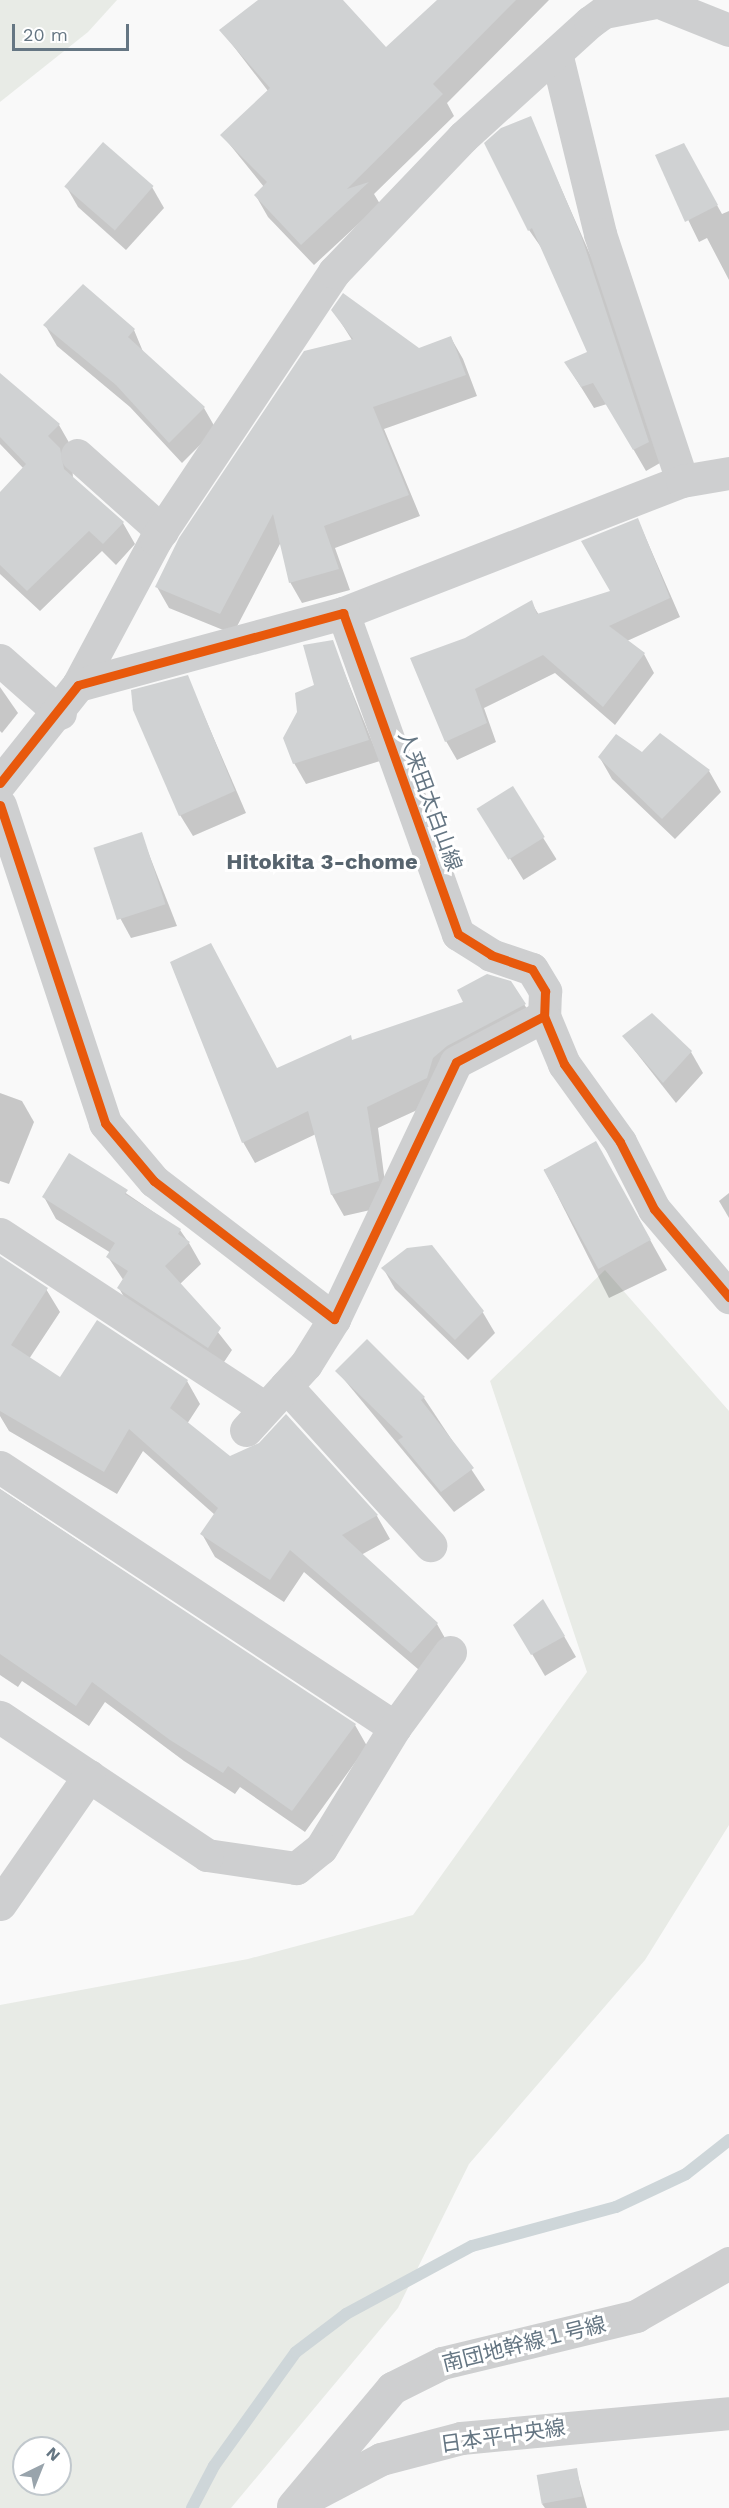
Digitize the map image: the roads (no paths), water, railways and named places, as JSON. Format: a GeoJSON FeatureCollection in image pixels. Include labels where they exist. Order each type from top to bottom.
{"type":"FeatureCollection","features":[{"type":"Feature","properties":{"kind":"street"},"geometry":{"type":"LineString","coordinates":[[0,783],[60,713],[78,685],[162,531],[334,272],[463,137],[606,6],[665,2],[729,30]]}},
{"type":"Feature","properties":{"kind":"street"},"geometry":{"type":"LineString","coordinates":[[556,53],[600,234],[682,481]]}},
{"type":"Feature","properties":{"kind":"street"},"geometry":{"type":"LineString","coordinates":[[77,455],[162,531]]}},
{"type":"Feature","properties":{"kind":"street"},"geometry":{"type":"LineString","coordinates":[[78,685],[343,613],[682,481],[729,473]]}},
{"type":"Feature","properties":{"kind":"street","name":"人来田太白山線"},"geometry":{"type":"LineString","coordinates":[[343,613],[458,934],[491,955],[532,969],[545,991],[544,1016],[564,1064],[620,1142],[654,1209],[729,1298]]}},
{"type":"Feature","properties":{"kind":"street"},"geometry":{"type":"LineString","coordinates":[[0,660],[60,713]]}},
{"type":"Feature","properties":{"kind":"street"},"geometry":{"type":"LineString","coordinates":[[0,805],[105,1123],[154,1181],[334,1319]]}},
{"type":"Feature","properties":{"kind":"street"},"geometry":{"type":"LineString","coordinates":[[266,1408],[334,1319],[456,1062],[544,1016]]}},
{"type":"Feature","properties":{"kind":"street"},"geometry":{"type":"LineString","coordinates":[[0,1234],[266,1408],[430,1545]]}},
{"type":"Feature","properties":{"kind":"street"},"geometry":{"type":"LineString","coordinates":[[0,1467],[395,1727]]}},
{"type":"Feature","properties":{"kind":"street"},"geometry":{"type":"LineString","coordinates":[[0,1717],[207,1855],[296,1868],[321,1848],[395,1727],[450,1652]]}},
{"type":"Feature","properties":{"kind":"street"},"geometry":{"type":"LineString","coordinates":[[0,1904],[89,1776]]}},
{"type":"Feature","properties":{"kind":"street","name":"南団地幹線１号線"},"geometry":{"type":"LineString","coordinates":[[292,2507],[392,2388],[442,2362],[636,2316],[729,2263]]}},
{"type":"Feature","properties":{"kind":"street","name":"日本平中央線"},"geometry":{"type":"LineString","coordinates":[[292,2507],[381,2459],[461,2438],[729,2413]]}},
{"type":"Feature","properties":{"kind":"waterway"},"geometry":{"type":"LineString","coordinates":[[192,2508],[214,2466],[296,2352],[346,2314],[472,2246],[616,2207],[686,2174],[729,2140]]}},
{"type":"Feature","properties":{"kind":"district","name":"Hitokita 3-chome"},"geometry":{"type":"Point","coordinates":[322,862]}}]}
